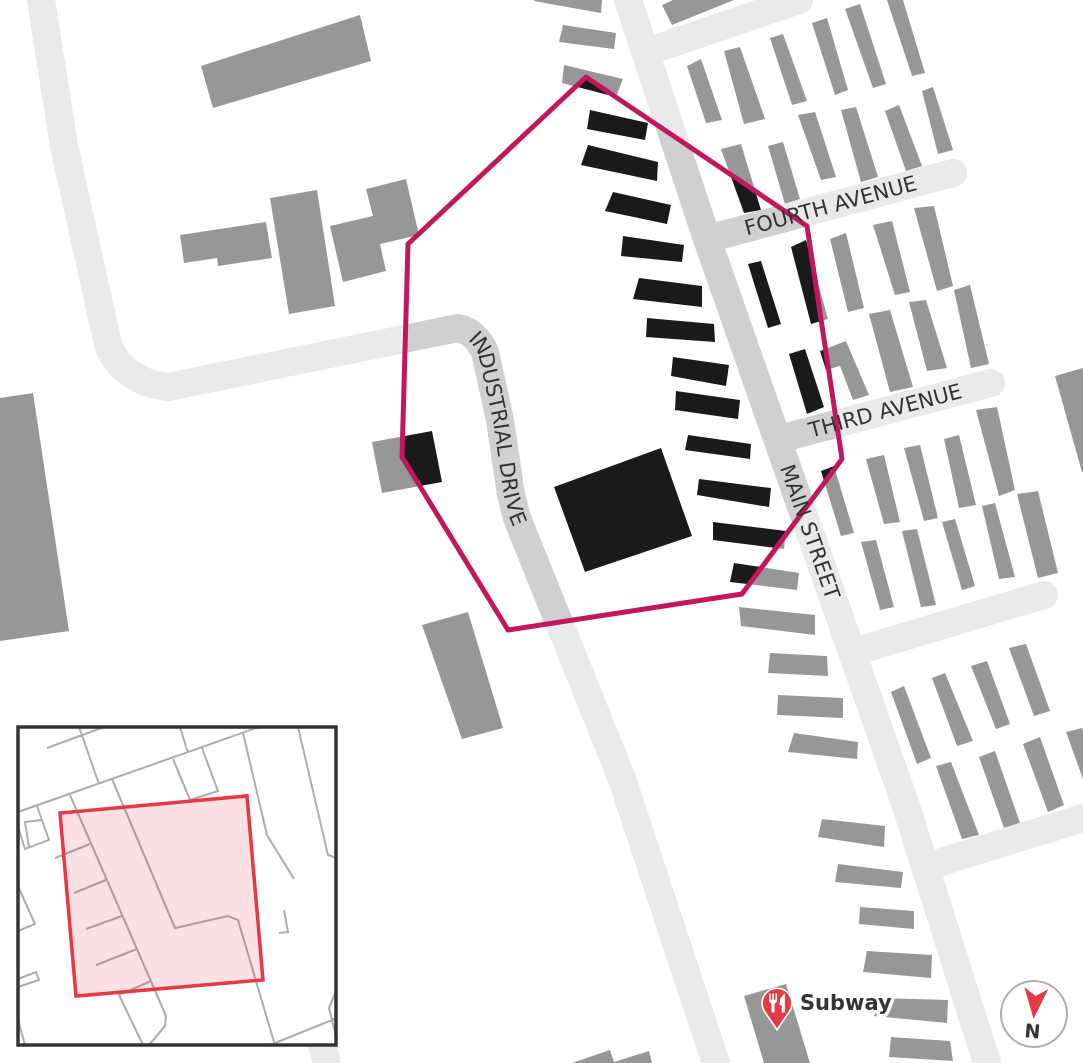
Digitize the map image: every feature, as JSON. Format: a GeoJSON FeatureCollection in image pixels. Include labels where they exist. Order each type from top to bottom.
{"type":"FeatureCollection","features":[{"type":"Feature","properties":{"kind":"street","name":"INDUSTRIAL DRIVE"},"geometry":{"type":"LineString","coordinates":[[41,0],[64,146],[108,344],[113,357],[120,365],[141,380],[168,387],[458,328],[470,332],[481,344],[500,420],[510,495],[517,518],[622,779],[716,1063]]}},
{"type":"Feature","properties":{"kind":"street","name":"MAIN STREET"},"geometry":{"type":"LineString","coordinates":[[628,0],[707,239],[853,652],[987,1063]]}},
{"type":"Feature","properties":{"kind":"street"},"geometry":{"type":"LineString","coordinates":[[646,52],[799,0]]}},
{"type":"Feature","properties":{"kind":"street","name":"FOURTH AVENUE"},"geometry":{"type":"LineString","coordinates":[[707,239],[953,173]]}},
{"type":"Feature","properties":{"kind":"street","name":"THIRD AVENUE"},"geometry":{"type":"LineString","coordinates":[[779,439],[991,383]]}},
{"type":"Feature","properties":{"kind":"street"},"geometry":{"type":"LineString","coordinates":[[853,652],[1044,595]]}},
{"type":"Feature","properties":{"kind":"street"},"geometry":{"type":"LineString","coordinates":[[925,867],[1083,818]]}},
{"type":"Feature","properties":{"kind":"street"},"geometry":{"type":"LineString","coordinates":[[323,1046],[327,1063]]}},
{"type":"Feature","properties":{"kind":"highlighted area"},"geometry":{"type":"Polygon","coordinates":[[[586,77],[807,226],[842,459],[742,594],[508,630],[402,457],[408,244],[586,77]]]}},
{"type":"Feature","properties":{"kind":"building"},"geometry":{"type":"Polygon","coordinates":[[[602,0],[601,13],[534,1],[602,0]]]}},
{"type":"Feature","properties":{"kind":"building"},"geometry":{"type":"Polygon","coordinates":[[[673,0],[734,0],[672,25],[662,5],[673,0]]]}},
{"type":"Feature","properties":{"kind":"building"},"geometry":{"type":"Polygon","coordinates":[[[887,0],[903,0],[925,73],[912,76],[887,0]]]}},
{"type":"Feature","properties":{"kind":"building"},"geometry":{"type":"Polygon","coordinates":[[[860,4],[886,84],[873,88],[845,9],[860,4]]]}},
{"type":"Feature","properties":{"kind":"building"},"geometry":{"type":"Polygon","coordinates":[[[360,15],[371,61],[213,108],[201,66],[360,15]]]}},
{"type":"Feature","properties":{"kind":"building"},"geometry":{"type":"Polygon","coordinates":[[[827,18],[848,90],[835,95],[812,23],[827,18]]]}},
{"type":"Feature","properties":{"kind":"building"},"geometry":{"type":"Polygon","coordinates":[[[563,25],[616,33],[614,49],[559,42],[563,25]]]}},
{"type":"Feature","properties":{"kind":"building"},"geometry":{"type":"Polygon","coordinates":[[[783,34],[807,101],[792,105],[770,38],[783,34]]]}},
{"type":"Feature","properties":{"kind":"building"},"geometry":{"type":"Polygon","coordinates":[[[740,47],[765,119],[744,124],[724,51],[740,47]]]}},
{"type":"Feature","properties":{"kind":"building"},"geometry":{"type":"Polygon","coordinates":[[[701,59],[722,120],[706,123],[687,66],[701,59]]]}},
{"type":"Feature","properties":{"kind":"building"},"geometry":{"type":"Polygon","coordinates":[[[564,65],[623,79],[616,97],[562,83],[564,65]]]}},
{"type":"Feature","properties":{"kind":"building"},"geometry":{"type":"Polygon","coordinates":[[[933,87],[953,150],[938,154],[922,91],[933,87]]]}},
{"type":"Feature","properties":{"kind":"building"},"geometry":{"type":"Polygon","coordinates":[[[899,105],[922,166],[906,171],[885,111],[899,105]]]}},
{"type":"Feature","properties":{"kind":"building"},"geometry":{"type":"Polygon","coordinates":[[[856,107],[878,177],[861,182],[841,110],[856,107]]]}},
{"type":"Feature","properties":{"kind":"building"},"geometry":{"type":"Polygon","coordinates":[[[590,110],[648,123],[645,140],[587,129],[590,110]]]}},
{"type":"Feature","properties":{"kind":"building"},"geometry":{"type":"Polygon","coordinates":[[[815,112],[836,177],[821,180],[798,115],[815,112]]]}},
{"type":"Feature","properties":{"kind":"building"},"geometry":{"type":"Polygon","coordinates":[[[783,142],[800,199],[785,204],[768,146],[783,142]]]}},
{"type":"Feature","properties":{"kind":"building"},"geometry":{"type":"Polygon","coordinates":[[[741,144],[761,210],[744,213],[721,149],[741,144]]]}},
{"type":"Feature","properties":{"kind":"building"},"geometry":{"type":"Polygon","coordinates":[[[588,145],[658,162],[657,181],[581,165],[588,145]]]}},
{"type":"Feature","properties":{"kind":"building"},"geometry":{"type":"Polygon","coordinates":[[[406,179],[419,235],[380,244],[386,271],[343,282],[330,226],[373,216],[366,189],[406,179]]]}},
{"type":"Feature","properties":{"kind":"building"},"geometry":{"type":"Polygon","coordinates":[[[317,190],[335,306],[289,314],[270,198],[317,190]]]}},
{"type":"Feature","properties":{"kind":"building"},"geometry":{"type":"Polygon","coordinates":[[[613,192],[671,205],[667,224],[605,211],[613,192]]]}},
{"type":"Feature","properties":{"kind":"building"},"geometry":{"type":"Polygon","coordinates":[[[934,206],[953,286],[937,291],[914,208],[934,206]]]}},
{"type":"Feature","properties":{"kind":"building"},"geometry":{"type":"Polygon","coordinates":[[[892,221],[910,292],[895,295],[873,225],[892,221]]]}},
{"type":"Feature","properties":{"kind":"building"},"geometry":{"type":"Polygon","coordinates":[[[266,222],[272,258],[218,266],[217,258],[184,263],[180,235],[266,222]]]}},
{"type":"Feature","properties":{"kind":"building"},"geometry":{"type":"Polygon","coordinates":[[[846,233],[864,308],[848,312],[830,239],[846,233]]]}},
{"type":"Feature","properties":{"kind":"building"},"geometry":{"type":"Polygon","coordinates":[[[623,236],[684,245],[682,262],[621,256],[623,236]]]}},
{"type":"Feature","properties":{"kind":"building"},"geometry":{"type":"Polygon","coordinates":[[[806,240],[828,319],[811,324],[791,247],[806,240]]]}},
{"type":"Feature","properties":{"kind":"building"},"geometry":{"type":"Polygon","coordinates":[[[761,261],[781,324],[768,328],[748,264],[761,261]]]}},
{"type":"Feature","properties":{"kind":"building"},"geometry":{"type":"Polygon","coordinates":[[[639,278],[702,286],[702,307],[633,299],[639,278]]]}},
{"type":"Feature","properties":{"kind":"building"},"geometry":{"type":"Polygon","coordinates":[[[970,285],[989,364],[971,368],[954,290],[970,285]]]}},
{"type":"Feature","properties":{"kind":"building"},"geometry":{"type":"Polygon","coordinates":[[[926,300],[947,368],[927,371],[909,302],[926,300]]]}},
{"type":"Feature","properties":{"kind":"building"},"geometry":{"type":"Polygon","coordinates":[[[890,310],[913,387],[890,392],[869,314],[890,310]]]}},
{"type":"Feature","properties":{"kind":"building"},"geometry":{"type":"Polygon","coordinates":[[[647,318],[714,324],[715,342],[646,337],[647,318]]]}},
{"type":"Feature","properties":{"kind":"building"},"geometry":{"type":"Polygon","coordinates":[[[846,341],[869,395],[853,400],[840,366],[826,370],[820,351],[846,341]]]}},
{"type":"Feature","properties":{"kind":"building"},"geometry":{"type":"Polygon","coordinates":[[[805,349],[824,407],[807,414],[789,354],[805,349]]]}},
{"type":"Feature","properties":{"kind":"building"},"geometry":{"type":"Polygon","coordinates":[[[673,357],[729,365],[726,386],[671,376],[673,357]]]}},
{"type":"Feature","properties":{"kind":"building"},"geometry":{"type":"Polygon","coordinates":[[[1083,368],[1083,472],[1082,472],[1055,376],[1083,368]]]}},
{"type":"Feature","properties":{"kind":"building"},"geometry":{"type":"Polygon","coordinates":[[[676,391],[740,400],[738,419],[675,410],[676,391]]]}},
{"type":"Feature","properties":{"kind":"building"},"geometry":{"type":"Polygon","coordinates":[[[33,393],[69,631],[0,641],[0,398],[33,393]]]}},
{"type":"Feature","properties":{"kind":"building"},"geometry":{"type":"Polygon","coordinates":[[[997,407],[1015,490],[999,496],[976,410],[997,407]]]}},
{"type":"Feature","properties":{"kind":"building"},"geometry":{"type":"Polygon","coordinates":[[[432,431],[442,482],[382,493],[372,442],[432,431]]]}},
{"type":"Feature","properties":{"kind":"building"},"geometry":{"type":"Polygon","coordinates":[[[688,435],[751,444],[750,459],[685,450],[688,435]]]}},
{"type":"Feature","properties":{"kind":"building"},"geometry":{"type":"Polygon","coordinates":[[[959,435],[976,505],[959,508],[944,439],[959,435]]]}},
{"type":"Feature","properties":{"kind":"building"},"geometry":{"type":"Polygon","coordinates":[[[920,445],[938,518],[924,521],[904,448],[920,445]]]}},
{"type":"Feature","properties":{"kind":"building"},"geometry":{"type":"Polygon","coordinates":[[[661,448],[692,536],[585,572],[554,487],[661,448]]]}},
{"type":"Feature","properties":{"kind":"building"},"geometry":{"type":"Polygon","coordinates":[[[884,455],[900,522],[884,524],[866,459],[884,455]]]}},
{"type":"Feature","properties":{"kind":"building"},"geometry":{"type":"Polygon","coordinates":[[[834,466],[854,533],[841,536],[821,471],[834,466]]]}},
{"type":"Feature","properties":{"kind":"building"},"geometry":{"type":"Polygon","coordinates":[[[699,479],[771,488],[769,507],[697,495],[699,479]]]}},
{"type":"Feature","properties":{"kind":"building"},"geometry":{"type":"Polygon","coordinates":[[[1038,491],[1058,573],[1038,578],[1017,494],[1038,491]]]}},
{"type":"Feature","properties":{"kind":"building"},"geometry":{"type":"Polygon","coordinates":[[[995,503],[1015,577],[999,579],[982,506],[995,503]]]}},
{"type":"Feature","properties":{"kind":"building"},"geometry":{"type":"Polygon","coordinates":[[[955,519],[975,586],[962,590],[942,522],[955,519]]]}},
{"type":"Feature","properties":{"kind":"building"},"geometry":{"type":"Polygon","coordinates":[[[713,522],[786,531],[784,549],[713,540],[713,522]]]}},
{"type":"Feature","properties":{"kind":"building"},"geometry":{"type":"Polygon","coordinates":[[[917,529],[936,605],[921,607],[902,531],[917,529]]]}},
{"type":"Feature","properties":{"kind":"building"},"geometry":{"type":"Polygon","coordinates":[[[876,540],[894,607],[880,610],[861,542],[876,540]]]}},
{"type":"Feature","properties":{"kind":"building"},"geometry":{"type":"Polygon","coordinates":[[[734,563],[799,573],[797,590],[730,582],[734,563]]]}},
{"type":"Feature","properties":{"kind":"building"},"geometry":{"type":"Polygon","coordinates":[[[739,607],[815,615],[815,635],[741,626],[739,607]]]}},
{"type":"Feature","properties":{"kind":"building"},"geometry":{"type":"Polygon","coordinates":[[[468,612],[503,728],[462,739],[422,625],[468,612]]]}},
{"type":"Feature","properties":{"kind":"building"},"geometry":{"type":"Polygon","coordinates":[[[1026,644],[1050,711],[1034,716],[1009,648],[1026,644]]]}},
{"type":"Feature","properties":{"kind":"building"},"geometry":{"type":"Polygon","coordinates":[[[770,653],[827,656],[828,676],[768,673],[770,653]]]}},
{"type":"Feature","properties":{"kind":"building"},"geometry":{"type":"Polygon","coordinates":[[[987,661],[1010,724],[996,729],[971,666],[987,661]]]}},
{"type":"Feature","properties":{"kind":"building"},"geometry":{"type":"Polygon","coordinates":[[[945,673],[973,741],[957,746],[932,678],[945,673]]]}},
{"type":"Feature","properties":{"kind":"building"},"geometry":{"type":"Polygon","coordinates":[[[904,686],[931,758],[917,764],[891,692],[904,686]]]}},
{"type":"Feature","properties":{"kind":"building"},"geometry":{"type":"Polygon","coordinates":[[[778,695],[843,698],[843,718],[777,715],[778,695]]]}},
{"type":"Feature","properties":{"kind":"building"},"geometry":{"type":"Polygon","coordinates":[[[1082,728],[1083,731],[1083,779],[1066,732],[1082,728]]]}},
{"type":"Feature","properties":{"kind":"building"},"geometry":{"type":"Polygon","coordinates":[[[794,733],[858,742],[857,759],[788,752],[794,733]]]}},
{"type":"Feature","properties":{"kind":"building"},"geometry":{"type":"Polygon","coordinates":[[[1040,737],[1064,805],[1048,812],[1023,744],[1040,737]]]}},
{"type":"Feature","properties":{"kind":"building"},"geometry":{"type":"Polygon","coordinates":[[[995,751],[1020,823],[1004,828],[979,757],[995,751]]]}},
{"type":"Feature","properties":{"kind":"building"},"geometry":{"type":"Polygon","coordinates":[[[951,762],[979,835],[962,839],[936,766],[951,762]]]}},
{"type":"Feature","properties":{"kind":"building"},"geometry":{"type":"Polygon","coordinates":[[[822,819],[885,826],[884,847],[818,837],[822,819]]]}},
{"type":"Feature","properties":{"kind":"building"},"geometry":{"type":"Polygon","coordinates":[[[838,864],[903,872],[901,888],[835,882],[838,864]]]}},
{"type":"Feature","properties":{"kind":"building"},"geometry":{"type":"Polygon","coordinates":[[[860,907],[914,911],[914,929],[859,924],[860,907]]]}},
{"type":"Feature","properties":{"kind":"building"},"geometry":{"type":"Polygon","coordinates":[[[867,951],[932,955],[931,978],[863,972],[867,951]]]}},
{"type":"Feature","properties":{"kind":"building","name":"Subway"},"geometry":{"type":"Polygon","coordinates":[[[786,984],[810,1063],[764,1063],[744,996],[786,984]]]}},
{"type":"Feature","properties":{"kind":"building"},"geometry":{"type":"Polygon","coordinates":[[[880,998],[948,1000],[947,1023],[874,1016],[880,998]]]}},
{"type":"Feature","properties":{"kind":"building"},"geometry":{"type":"Polygon","coordinates":[[[891,1037],[950,1041],[953,1061],[889,1057],[891,1037]]]}},
{"type":"Feature","properties":{"kind":"building"},"geometry":{"type":"Polygon","coordinates":[[[610,1050],[614,1062],[649,1051],[652,1063],[572,1063],[610,1050]]]}},
{"type":"Feature","properties":{"kind":"place","name":"Subway"},"geometry":{"type":"Point","coordinates":[777,1030]}}]}
